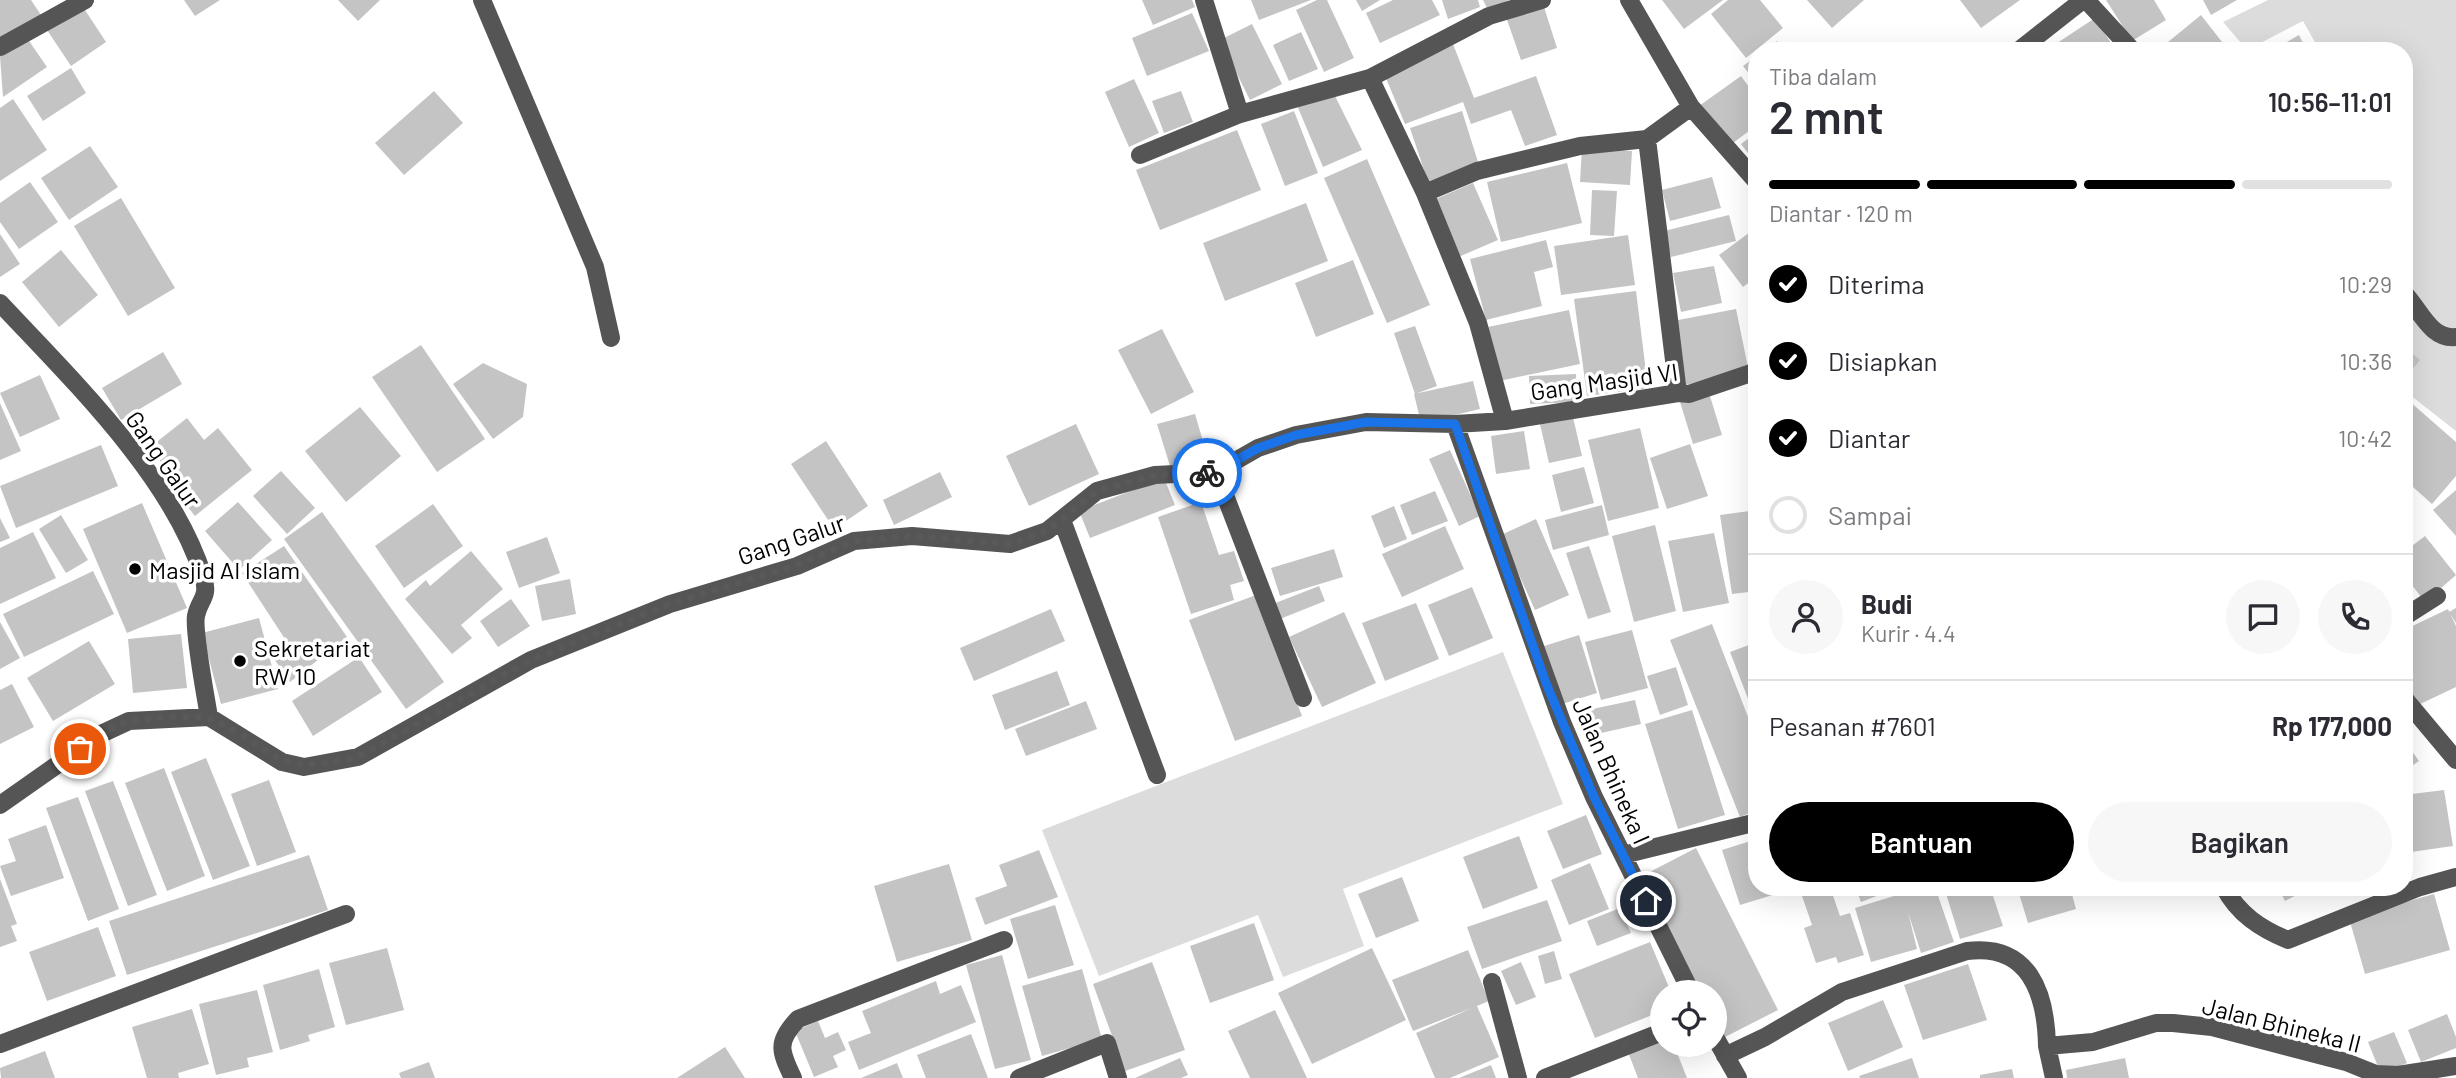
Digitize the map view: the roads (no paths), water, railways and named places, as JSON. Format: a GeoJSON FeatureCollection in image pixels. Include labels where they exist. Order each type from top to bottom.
{"type":"FeatureCollection","features":[{"type":"Feature","properties":{"kind":"street"},"geometry":{"type":"LineString","coordinates":[[0,47],[85,0]]}},
{"type":"Feature","properties":{"kind":"street"},"geometry":{"type":"LineString","coordinates":[[482,0],[595,267],[611,338]]}},
{"type":"Feature","properties":{"kind":"street"},"geometry":{"type":"LineString","coordinates":[[1204,0],[1240,114]]}},
{"type":"Feature","properties":{"kind":"street"},"geometry":{"type":"LineString","coordinates":[[1140,155],[1240,114],[1370,78],[1489,16],[1542,0]]}},
{"type":"Feature","properties":{"kind":"street"},"geometry":{"type":"LineString","coordinates":[[1629,0],[1691,107],[1748,172]]}},
{"type":"Feature","properties":{"kind":"street"},"geometry":{"type":"LineString","coordinates":[[2030,42],[2084,0],[2124,42]]}},
{"type":"Feature","properties":{"kind":"street"},"geometry":{"type":"LineString","coordinates":[[1370,78],[1425,193],[1478,323],[1505,421]]}},
{"type":"Feature","properties":{"kind":"street"},"geometry":{"type":"LineString","coordinates":[[1425,193],[1490,168],[1580,146],[1647,139],[1691,107]]}},
{"type":"Feature","properties":{"kind":"street"},"geometry":{"type":"LineString","coordinates":[[1647,139],[1678,393]]}},
{"type":"Feature","properties":{"kind":"street","name":"Gang Galur"},"geometry":{"type":"LineString","coordinates":[[0,303],[113,427],[177,515],[204,578],[206,598],[196,617],[209,717],[282,762],[303,766],[329,764],[358,757],[531,660],[670,604],[797,565],[854,541],[912,536],[1010,544],[1031,538],[1062,520],[1097,491],[1129,480],[1216,472],[1258,448],[1296,435],[1366,422],[1455,424]]}},
{"type":"Feature","properties":{"kind":"street"},"geometry":{"type":"LineString","coordinates":[[2413,304],[2435,332],[2448,338],[2456,337]]}},
{"type":"Feature","properties":{"kind":"street","name":"Gang Masjid VI"},"geometry":{"type":"LineString","coordinates":[[1455,424],[1505,421],[1678,393],[1689,394],[1748,374]]}},
{"type":"Feature","properties":{"kind":"street","name":"Jalan Bhineka I"},"geometry":{"type":"LineString","coordinates":[[1455,424],[1546,683],[1594,797],[1685,980]]}},
{"type":"Feature","properties":{"kind":"street"},"geometry":{"type":"LineString","coordinates":[[1216,472],[1303,698]]}},
{"type":"Feature","properties":{"kind":"street"},"geometry":{"type":"LineString","coordinates":[[1062,520],[1157,775]]}},
{"type":"Feature","properties":{"kind":"street"},"geometry":{"type":"LineString","coordinates":[[2413,611],[2437,596]]}},
{"type":"Feature","properties":{"kind":"street"},"geometry":{"type":"LineString","coordinates":[[2413,709],[2456,760]]}},
{"type":"Feature","properties":{"kind":"street"},"geometry":{"type":"LineString","coordinates":[[0,805],[101,734],[129,721],[209,717]]}},
{"type":"Feature","properties":{"kind":"street"},"geometry":{"type":"LineString","coordinates":[[1623,855],[1748,824]]}},
{"type":"Feature","properties":{"kind":"street"},"geometry":{"type":"LineString","coordinates":[[2413,890],[2456,877]]}},
{"type":"Feature","properties":{"kind":"street"},"geometry":{"type":"LineString","coordinates":[[2229,896],[2261,929],[2288,940],[2398,896]]}},
{"type":"Feature","properties":{"kind":"street"},"geometry":{"type":"LineString","coordinates":[[0,1044],[346,914]]}},
{"type":"Feature","properties":{"kind":"street"},"geometry":{"type":"LineString","coordinates":[[793,1078],[783,1057],[782,1044],[785,1032],[798,1019],[1004,940]]}},
{"type":"Feature","properties":{"kind":"street"},"geometry":{"type":"LineString","coordinates":[[1727,1055],[1765,1037],[1842,992],[1967,951],[1983,949],[2012,956],[2026,967],[2047,1017],[2047,1046],[2054,1078]]}},
{"type":"Feature","properties":{"kind":"street"},"geometry":{"type":"LineString","coordinates":[[1492,982],[1518,1078]]}},
{"type":"Feature","properties":{"kind":"street","name":"Jalan Bhineka II"},"geometry":{"type":"LineString","coordinates":[[2047,1046],[2093,1042],[2156,1023],[2173,1023],[2212,1027],[2346,1062],[2376,1074],[2399,1075],[2456,1066]]}},
{"type":"Feature","properties":{"kind":"street"},"geometry":{"type":"LineString","coordinates":[[1545,1078],[1650,1037]]}},
{"type":"Feature","properties":{"kind":"street"},"geometry":{"type":"LineString","coordinates":[[1019,1078],[1107,1043],[1118,1078]]}},
{"type":"Feature","properties":{"kind":"street"},"geometry":{"type":"LineString","coordinates":[[1726,1057],[1738,1078]]}},
{"type":"Feature","properties":{"kind":"place","name":"Masjid Al Islam"},"geometry":{"type":"Point","coordinates":[135,569]}},
{"type":"Feature","properties":{"kind":"place","name":"Sekretariat RW 10"},"geometry":{"type":"Point","coordinates":[240,661]}}]}
